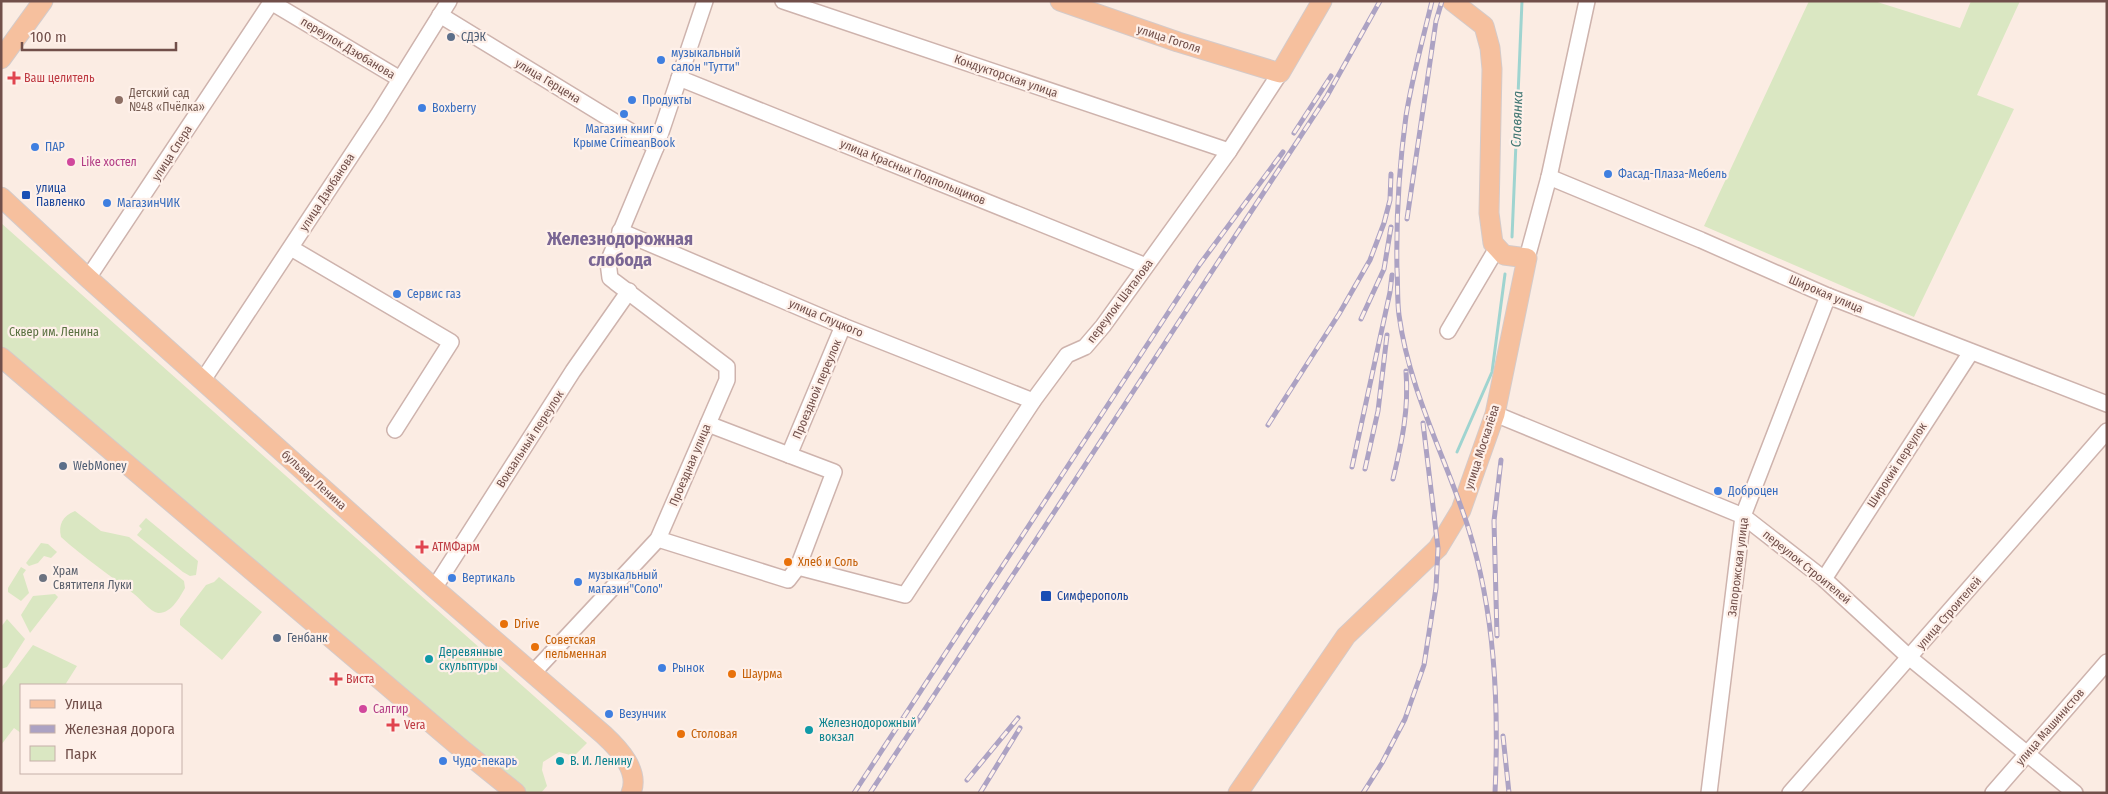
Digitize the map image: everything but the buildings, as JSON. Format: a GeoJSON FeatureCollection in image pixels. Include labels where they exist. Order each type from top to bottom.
{"type":"FeatureCollection","features":[{"type":"Feature","properties":{"kind":"main road"},"geometry":{"type":"LineString","coordinates":[[1,59],[43,1]]}},
{"type":"Feature","properties":{"kind":"main road","name":"улица Гоголя"},"geometry":{"type":"LineString","coordinates":[[1060,1],[1178,42],[1280,74]]}},
{"type":"Feature","properties":{"kind":"main road"},"geometry":{"type":"LineString","coordinates":[[1280,74],[1322,1]]}},
{"type":"Feature","properties":{"kind":"main road"},"geometry":{"type":"LineString","coordinates":[[1459,6],[1484,26],[1490,48],[1492,69],[1488,213],[1491,234],[1497,248],[1504,255],[1528,258]]}},
{"type":"Feature","properties":{"kind":"main road","name":"бульвар Ленина"},"geometry":{"type":"LineString","coordinates":[[1,197],[88,278],[433,588],[604,735],[626,761],[634,783],[631,793]]}},
{"type":"Feature","properties":{"kind":"main road","name":"улица Москалёва"},"geometry":{"type":"LineString","coordinates":[[1238,793],[1346,636],[1438,548],[1461,510],[1495,414],[1528,258]]}},
{"type":"Feature","properties":{"kind":"main road"},"geometry":{"type":"LineString","coordinates":[[1,357],[464,751],[516,793]]}},
{"type":"Feature","properties":{"kind":"street","name":"переулок Дзюбанова"},"geometry":{"type":"LineString","coordinates":[[272,1],[400,79]]}},
{"type":"Feature","properties":{"kind":"street","name":"улица Спера"},"geometry":{"type":"LineString","coordinates":[[88,278],[272,1]]}},
{"type":"Feature","properties":{"kind":"street","name":"улица Дзюбанова"},"geometry":{"type":"LineString","coordinates":[[203,380],[291,248],[449,1]]}},
{"type":"Feature","properties":{"kind":"street"},"geometry":{"type":"LineString","coordinates":[[620,230],[656,147],[705,1]]}},
{"type":"Feature","properties":{"kind":"street","name":"Кондукторская улица"},"geometry":{"type":"LineString","coordinates":[[783,1],[1229,151]]}},
{"type":"Feature","properties":{"kind":"street","name":"улица Москалёва"},"geometry":{"type":"LineString","coordinates":[[1528,258],[1549,177],[1587,1]]}},
{"type":"Feature","properties":{"kind":"street","name":"улица Герцена"},"geometry":{"type":"LineString","coordinates":[[440,15],[656,147]]}},
{"type":"Feature","properties":{"kind":"street","name":"переулок Шаталова"},"geometry":{"type":"LineString","coordinates":[[798,567],[905,595],[1033,401],[1067,355],[1085,347],[1104,326],[1229,151],[1280,74]]}},
{"type":"Feature","properties":{"kind":"street","name":"улица Красных Подпольщиков"},"geometry":{"type":"LineString","coordinates":[[679,78],[1146,266]]}},
{"type":"Feature","properties":{"kind":"street","name":"Широкая улица"},"geometry":{"type":"LineString","coordinates":[[1549,177],[1701,240],[1828,296],[2107,404]]}},
{"type":"Feature","properties":{"kind":"street","name":"Проездная улица"},"geometry":{"type":"LineString","coordinates":[[533,673],[658,539],[727,380],[727,367],[610,278],[608,262],[620,230]]}},
{"type":"Feature","properties":{"kind":"street","name":"улица Слуцкого"},"geometry":{"type":"LineString","coordinates":[[620,230],[843,326],[1033,401]]}},
{"type":"Feature","properties":{"kind":"street"},"geometry":{"type":"LineString","coordinates":[[291,248],[451,342],[395,430]]}},
{"type":"Feature","properties":{"kind":"street"},"geometry":{"type":"LineString","coordinates":[[1448,331],[1497,248]]}},
{"type":"Feature","properties":{"kind":"street","name":"Вокзальный переулок"},"geometry":{"type":"LineString","coordinates":[[433,588],[573,371],[629,291]]}},
{"type":"Feature","properties":{"kind":"street","name":"Запорожская улица"},"geometry":{"type":"LineString","coordinates":[[1709,793],[1743,516],[1828,296]]}},
{"type":"Feature","properties":{"kind":"street","name":"Проездной переулок"},"geometry":{"type":"LineString","coordinates":[[708,424],[789,455],[843,326]]}},
{"type":"Feature","properties":{"kind":"street","name":"Широкий переулок"},"geometry":{"type":"LineString","coordinates":[[1824,579],[1971,352]]}},
{"type":"Feature","properties":{"kind":"street","name":"переулок Строителей"},"geometry":{"type":"LineString","coordinates":[[1495,414],[1743,516],[1824,579],[1910,658],[2075,793]]}},
{"type":"Feature","properties":{"kind":"street","name":"улица Строителей"},"geometry":{"type":"LineString","coordinates":[[1790,793],[2107,431]]}},
{"type":"Feature","properties":{"kind":"street"},"geometry":{"type":"LineString","coordinates":[[658,539],[788,580],[798,567],[834,472],[789,455]]}},
{"type":"Feature","properties":{"kind":"street","name":"улица Машинистов"},"geometry":{"type":"LineString","coordinates":[[1993,793],[2107,662]]}},
{"type":"Feature","properties":{"kind":"green space"},"geometry":{"type":"Polygon","coordinates":[[[1809,1],[1874,1],[1960,28],[1971,1],[2020,1],[1977,95],[2014,109],[1914,317],[1704,226],[1809,1]]]}},
{"type":"Feature","properties":{"kind":"green space","name":"Сквер им. Ленина"},"geometry":{"type":"Polygon","coordinates":[[[1,223],[587,743],[574,756],[559,752],[543,762],[542,770],[547,786],[541,793],[525,793],[1,348],[1,223]]]}},
{"type":"Feature","properties":{"kind":"green space"},"geometry":{"type":"Polygon","coordinates":[[[75,511],[101,531],[129,537],[184,581],[185,588],[175,604],[163,613],[155,612],[61,537],[60,528],[62,521],[67,515],[75,511]]]}},
{"type":"Feature","properties":{"kind":"green space"},"geometry":{"type":"Polygon","coordinates":[[[146,518],[198,561],[196,575],[190,576],[183,572],[137,535],[142,529],[139,526],[146,518]]]}},
{"type":"Feature","properties":{"kind":"green space"},"geometry":{"type":"Polygon","coordinates":[[[41,543],[48,544],[57,552],[51,558],[44,556],[38,563],[29,566],[26,563],[41,543]]]}},
{"type":"Feature","properties":{"kind":"green space"},"geometry":{"type":"Polygon","coordinates":[[[21,567],[26,570],[23,574],[29,593],[21,601],[8,592],[8,588],[21,567]]]}},
{"type":"Feature","properties":{"kind":"green space"},"geometry":{"type":"Polygon","coordinates":[[[219,577],[262,612],[222,660],[180,625],[180,619],[206,585],[214,582],[219,577]]]}},
{"type":"Feature","properties":{"kind":"green space"},"geometry":{"type":"Polygon","coordinates":[[[55,594],[58,597],[30,633],[21,615],[33,596],[55,594]]]}},
{"type":"Feature","properties":{"kind":"green space"},"geometry":{"type":"Polygon","coordinates":[[[7,619],[25,639],[7,667],[1,669],[1,627],[7,619]]]}},
{"type":"Feature","properties":{"kind":"green space"},"geometry":{"type":"Polygon","coordinates":[[[33,645],[77,666],[66,684],[20,684],[20,732],[14,728],[1,745],[1,688],[33,645]]]}},
{"type":"Feature","properties":{"kind":"waterway","name":"Славянка"},"geometry":{"type":"LineString","coordinates":[[1512,237],[1522,1]]}},
{"type":"Feature","properties":{"kind":"waterway","name":"Славянка"},"geometry":{"type":"LineString","coordinates":[[1457,452],[1492,372],[1505,274]]}},
{"type":"Feature","properties":{"kind":"railway"},"geometry":{"type":"LineString","coordinates":[[870,793],[1327,96],[1380,1]]}},
{"type":"Feature","properties":{"kind":"railway"},"geometry":{"type":"LineString","coordinates":[[1432,1],[1411,87],[1406,116],[1398,212],[1398,309],[1411,370],[1468,527],[1484,592],[1493,658],[1495,692],[1495,793]]}},
{"type":"Feature","properties":{"kind":"railway"},"geometry":{"type":"LineString","coordinates":[[1407,219],[1436,21],[1442,1]]}},
{"type":"Feature","properties":{"kind":"railway"},"geometry":{"type":"LineString","coordinates":[[1294,133],[1331,76]]}},
{"type":"Feature","properties":{"kind":"railway"},"geometry":{"type":"LineString","coordinates":[[854,793],[1200,264],[1283,152]]}},
{"type":"Feature","properties":{"kind":"railway"},"geometry":{"type":"LineString","coordinates":[[1268,425],[1339,314],[1370,260],[1384,223],[1390,200],[1391,174]]}},
{"type":"Feature","properties":{"kind":"railway"},"geometry":{"type":"LineString","coordinates":[[1361,319],[1384,269],[1391,227]]}},
{"type":"Feature","properties":{"kind":"railway"},"geometry":{"type":"LineString","coordinates":[[1352,467],[1390,292],[1392,275]]}},
{"type":"Feature","properties":{"kind":"railway"},"geometry":{"type":"LineString","coordinates":[[1365,469],[1378,411],[1387,335]]}},
{"type":"Feature","properties":{"kind":"railway"},"geometry":{"type":"LineString","coordinates":[[1393,479],[1406,412],[1406,371]]}},
{"type":"Feature","properties":{"kind":"railway"},"geometry":{"type":"LineString","coordinates":[[1363,793],[1382,763],[1405,719],[1424,665],[1436,588],[1438,548],[1423,423]]}},
{"type":"Feature","properties":{"kind":"railway"},"geometry":{"type":"LineString","coordinates":[[1497,636],[1494,521],[1501,460]]}},
{"type":"Feature","properties":{"kind":"railway"},"geometry":{"type":"LineString","coordinates":[[967,780],[1018,718]]}},
{"type":"Feature","properties":{"kind":"railway"},"geometry":{"type":"LineString","coordinates":[[980,793],[1020,728]]}},
{"type":"Feature","properties":{"kind":"railway"},"geometry":{"type":"LineString","coordinates":[[1503,736],[1509,793]]}},
{"type":"Feature","properties":{"kind":"place","name":"СДЭК"},"geometry":{"type":"Point","coordinates":[451,37]}},
{"type":"Feature","properties":{"kind":"place","name":"музыкальный салон \"Тутти\""},"geometry":{"type":"Point","coordinates":[661,60]}},
{"type":"Feature","properties":{"kind":"place","name":"Ваш целитель"},"geometry":{"type":"Point","coordinates":[14,78]}},
{"type":"Feature","properties":{"kind":"place","name":"Детский сад №48 «Пчёлка»"},"geometry":{"type":"Point","coordinates":[119,100]}},
{"type":"Feature","properties":{"kind":"place","name":"Продукты"},"geometry":{"type":"Point","coordinates":[632,100]}},
{"type":"Feature","properties":{"kind":"place","name":"Boxberry"},"geometry":{"type":"Point","coordinates":[422,108]}},
{"type":"Feature","properties":{"kind":"place","name":"Магазин книг о Крыме CrimeanBook"},"geometry":{"type":"Point","coordinates":[624,114]}},
{"type":"Feature","properties":{"kind":"place","name":"ПАР"},"geometry":{"type":"Point","coordinates":[35,147]}},
{"type":"Feature","properties":{"kind":"place","name":"Like хостел"},"geometry":{"type":"Point","coordinates":[71,162]}},
{"type":"Feature","properties":{"kind":"place","name":"Фасад-Плаза-Мебель"},"geometry":{"type":"Point","coordinates":[1608,174]}},
{"type":"Feature","properties":{"kind":"place","name":"улица Павленко"},"geometry":{"type":"Point","coordinates":[26,195]}},
{"type":"Feature","properties":{"kind":"place","name":"МагазинЧИК"},"geometry":{"type":"Point","coordinates":[107,203]}},
{"type":"Feature","properties":{"kind":"place","name":"Сервис газ"},"geometry":{"type":"Point","coordinates":[397,294]}},
{"type":"Feature","properties":{"kind":"place","name":"WebMoney"},"geometry":{"type":"Point","coordinates":[63,466]}},
{"type":"Feature","properties":{"kind":"place","name":"Доброцен"},"geometry":{"type":"Point","coordinates":[1718,491]}},
{"type":"Feature","properties":{"kind":"place","name":"АТМФарм"},"geometry":{"type":"Point","coordinates":[422,547]}},
{"type":"Feature","properties":{"kind":"place","name":"Хлеб и Соль"},"geometry":{"type":"Point","coordinates":[788,562]}},
{"type":"Feature","properties":{"kind":"place","name":"Храм Святителя Луки"},"geometry":{"type":"Point","coordinates":[43,578]}},
{"type":"Feature","properties":{"kind":"place","name":"Вертикаль"},"geometry":{"type":"Point","coordinates":[452,578]}},
{"type":"Feature","properties":{"kind":"place","name":"музыкальный магазин\"Соло\""},"geometry":{"type":"Point","coordinates":[578,582]}},
{"type":"Feature","properties":{"kind":"place","name":"Симферополь"},"geometry":{"type":"Point","coordinates":[1046,596]}},
{"type":"Feature","properties":{"kind":"place","name":"Drive"},"geometry":{"type":"Point","coordinates":[504,624]}},
{"type":"Feature","properties":{"kind":"place","name":"Генбанк"},"geometry":{"type":"Point","coordinates":[277,638]}},
{"type":"Feature","properties":{"kind":"place","name":"Советская пельменная"},"geometry":{"type":"Point","coordinates":[535,647]}},
{"type":"Feature","properties":{"kind":"place","name":"Деревянные скульптуры"},"geometry":{"type":"Point","coordinates":[429,659]}},
{"type":"Feature","properties":{"kind":"place","name":"Рынок"},"geometry":{"type":"Point","coordinates":[662,668]}},
{"type":"Feature","properties":{"kind":"place","name":"Шаурма"},"geometry":{"type":"Point","coordinates":[732,674]}},
{"type":"Feature","properties":{"kind":"place","name":"Виста"},"geometry":{"type":"Point","coordinates":[336,679]}},
{"type":"Feature","properties":{"kind":"place","name":"Салгир"},"geometry":{"type":"Point","coordinates":[363,709]}},
{"type":"Feature","properties":{"kind":"place","name":"Везунчик"},"geometry":{"type":"Point","coordinates":[609,714]}},
{"type":"Feature","properties":{"kind":"place","name":"Vera"},"geometry":{"type":"Point","coordinates":[393,725]}},
{"type":"Feature","properties":{"kind":"place","name":"Железнодорожный вокзал"},"geometry":{"type":"Point","coordinates":[809,730]}},
{"type":"Feature","properties":{"kind":"place","name":"Столовая"},"geometry":{"type":"Point","coordinates":[681,734]}},
{"type":"Feature","properties":{"kind":"place","name":"Чудо-пекарь"},"geometry":{"type":"Point","coordinates":[443,761]}},
{"type":"Feature","properties":{"kind":"place","name":"В. И. Ленину"},"geometry":{"type":"Point","coordinates":[560,761]}},
{"type":"Feature","properties":{"kind":"district","name":"Железнодорожная слобода"},"geometry":{"type":"Point","coordinates":[620,249]}}]}
